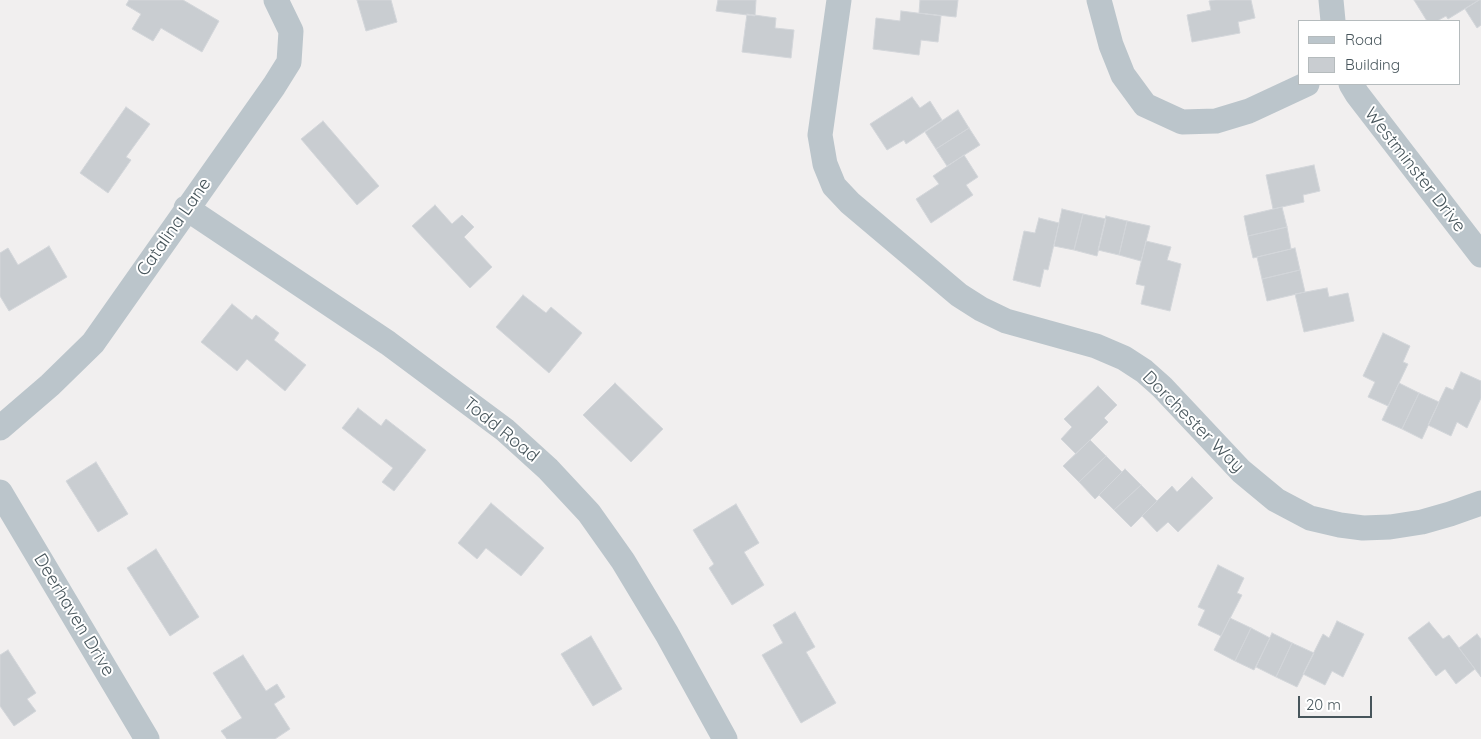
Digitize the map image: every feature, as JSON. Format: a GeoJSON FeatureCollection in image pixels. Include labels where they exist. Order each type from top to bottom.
{"type":"FeatureCollection","features":[{"type":"Feature","properties":{"kind":"street","name":"Catalina Lane"},"geometry":{"type":"LineString","coordinates":[[0,428],[50,385],[92,343],[289,62],[291,31],[276,0]]}},
{"type":"Feature","properties":{"kind":"street","name":"Dorchester Way"},"geometry":{"type":"LineString","coordinates":[[838,0],[820,135],[825,164],[834,186],[850,203],[959,295],[981,309],[1006,321],[1096,346],[1124,358],[1162,387],[1241,471],[1276,500],[1310,518],[1363,528],[1390,527],[1441,517],[1481,503]]}},
{"type":"Feature","properties":{"kind":"street"},"geometry":{"type":"LineString","coordinates":[[1099,0],[1111,45],[1123,74],[1144,105],[1182,122],[1216,121],[1250,111],[1305,85]]}},
{"type":"Feature","properties":{"kind":"street"},"geometry":{"type":"LineString","coordinates":[[1331,0],[1333,20]]}},
{"type":"Feature","properties":{"kind":"street","name":"Westminster Drive"},"geometry":{"type":"LineString","coordinates":[[1352,85],[1481,254]]}},
{"type":"Feature","properties":{"kind":"street","name":"Todd Road"},"geometry":{"type":"LineString","coordinates":[[186,208],[388,343],[505,430],[548,469],[589,513],[622,561],[667,634],[725,739]]}},
{"type":"Feature","properties":{"kind":"street","name":"Deerhaven Drive"},"geometry":{"type":"LineString","coordinates":[[0,492],[147,739]]}},
{"type":"Feature","properties":{"kind":"building"},"geometry":{"type":"Polygon","coordinates":[[[129,0],[183,0],[219,21],[202,52],[161,28],[153,41],[132,29],[141,14],[126,5],[129,0]]]}},
{"type":"Feature","properties":{"kind":"building"},"geometry":{"type":"Polygon","coordinates":[[[357,0],[391,0],[397,22],[366,31],[357,0]]]}},
{"type":"Feature","properties":{"kind":"building"},"geometry":{"type":"Polygon","coordinates":[[[718,0],[756,0],[755,16],[716,11],[718,0]]]}},
{"type":"Feature","properties":{"kind":"building"},"geometry":{"type":"Polygon","coordinates":[[[920,0],[958,0],[956,17],[919,13],[920,0]]]}},
{"type":"Feature","properties":{"kind":"building"},"geometry":{"type":"Polygon","coordinates":[[[1251,0],[1255,18],[1238,22],[1240,33],[1192,42],[1187,15],[1211,10],[1209,1],[1251,0]]]}},
{"type":"Feature","properties":{"kind":"building"},"geometry":{"type":"Polygon","coordinates":[[[1414,0],[1479,0],[1448,19],[1446,16],[1439,20],[1426,20],[1414,0]]]}},
{"type":"Feature","properties":{"kind":"building"},"geometry":{"type":"Polygon","coordinates":[[[1481,0],[1481,25],[1477,28],[1465,9],[1481,0]]]}},
{"type":"Feature","properties":{"kind":"building"},"geometry":{"type":"Polygon","coordinates":[[[901,11],[941,16],[938,42],[921,40],[919,55],[873,49],[876,18],[900,21],[901,11]]]}},
{"type":"Feature","properties":{"kind":"building"},"geometry":{"type":"Polygon","coordinates":[[[747,14],[776,18],[775,28],[794,30],[791,58],[742,52],[747,14]]]}},
{"type":"Feature","properties":{"kind":"building"},"geometry":{"type":"Polygon","coordinates":[[[912,97],[920,108],[930,101],[942,120],[906,144],[904,140],[887,150],[870,124],[912,97]]]}},
{"type":"Feature","properties":{"kind":"building"},"geometry":{"type":"Polygon","coordinates":[[[126,107],[150,124],[126,157],[131,160],[108,193],[80,173],[126,107]]]}},
{"type":"Feature","properties":{"kind":"building"},"geometry":{"type":"Polygon","coordinates":[[[958,110],[969,128],[936,149],[925,132],[958,110]]]}},
{"type":"Feature","properties":{"kind":"building"},"geometry":{"type":"Polygon","coordinates":[[[323,121],[379,186],[357,205],[301,139],[323,121]]]}},
{"type":"Feature","properties":{"kind":"building"},"geometry":{"type":"Polygon","coordinates":[[[969,128],[980,145],[947,166],[936,149],[969,128]]]}},
{"type":"Feature","properties":{"kind":"building"},"geometry":{"type":"Polygon","coordinates":[[[964,155],[978,177],[966,185],[973,195],[931,223],[916,199],[939,184],[933,176],[964,155]]]}},
{"type":"Feature","properties":{"kind":"building"},"geometry":{"type":"Polygon","coordinates":[[[1314,165],[1320,191],[1303,195],[1304,202],[1273,209],[1266,175],[1314,165]]]}},
{"type":"Feature","properties":{"kind":"building"},"geometry":{"type":"Polygon","coordinates":[[[435,205],[452,224],[462,215],[474,227],[464,237],[492,267],[470,288],[412,226],[435,205]]]}},
{"type":"Feature","properties":{"kind":"building"},"geometry":{"type":"Polygon","coordinates":[[[1282,207],[1287,227],[1248,236],[1244,216],[1282,207]]]}},
{"type":"Feature","properties":{"kind":"building"},"geometry":{"type":"Polygon","coordinates":[[[1062,209],[1083,214],[1074,250],[1054,246],[1062,209]]]}},
{"type":"Feature","properties":{"kind":"building"},"geometry":{"type":"Polygon","coordinates":[[[1083,214],[1106,219],[1097,256],[1074,250],[1083,214]]]}},
{"type":"Feature","properties":{"kind":"building"},"geometry":{"type":"Polygon","coordinates":[[[1106,216],[1127,221],[1119,255],[1098,250],[1106,216]]]}},
{"type":"Feature","properties":{"kind":"building"},"geometry":{"type":"Polygon","coordinates":[[[1039,218],[1059,223],[1048,270],[1044,269],[1040,287],[1013,280],[1024,231],[1035,233],[1039,218]]]}},
{"type":"Feature","properties":{"kind":"building"},"geometry":{"type":"Polygon","coordinates":[[[1127,221],[1150,226],[1141,261],[1119,255],[1127,221]]]}},
{"type":"Feature","properties":{"kind":"building"},"geometry":{"type":"Polygon","coordinates":[[[1287,227],[1291,249],[1253,258],[1248,236],[1287,227]]]}},
{"type":"Feature","properties":{"kind":"building"},"geometry":{"type":"Polygon","coordinates":[[[1146,241],[1171,247],[1167,260],[1181,264],[1170,311],[1141,304],[1145,286],[1136,284],[1146,241]]]}},
{"type":"Feature","properties":{"kind":"building"},"geometry":{"type":"Polygon","coordinates":[[[49,246],[67,277],[9,311],[0,296],[0,253],[8,248],[18,265],[49,246]]]}},
{"type":"Feature","properties":{"kind":"building"},"geometry":{"type":"Polygon","coordinates":[[[1295,248],[1300,270],[1262,279],[1257,257],[1295,248]]]}},
{"type":"Feature","properties":{"kind":"building"},"geometry":{"type":"Polygon","coordinates":[[[1300,270],[1305,292],[1267,301],[1262,279],[1300,270]]]}},
{"type":"Feature","properties":{"kind":"building"},"geometry":{"type":"Polygon","coordinates":[[[1327,288],[1329,297],[1348,293],[1354,321],[1304,332],[1295,294],[1327,288]]]}},
{"type":"Feature","properties":{"kind":"building"},"geometry":{"type":"Polygon","coordinates":[[[523,295],[546,313],[551,307],[582,333],[549,373],[496,327],[523,295]]]}},
{"type":"Feature","properties":{"kind":"building"},"geometry":{"type":"Polygon","coordinates":[[[232,304],[252,320],[256,315],[279,333],[274,340],[306,365],[285,391],[247,359],[237,371],[201,342],[232,304]]]}},
{"type":"Feature","properties":{"kind":"building"},"geometry":{"type":"Polygon","coordinates":[[[1383,333],[1410,346],[1403,362],[1408,364],[1388,406],[1368,397],[1375,382],[1363,376],[1383,333]]]}},
{"type":"Feature","properties":{"kind":"building"},"geometry":{"type":"Polygon","coordinates":[[[1461,372],[1481,381],[1481,398],[1467,428],[1457,422],[1451,436],[1428,425],[1446,387],[1453,390],[1461,372]]]}},
{"type":"Feature","properties":{"kind":"building"},"geometry":{"type":"Polygon","coordinates":[[[615,383],[663,429],[631,462],[583,415],[615,383]]]}},
{"type":"Feature","properties":{"kind":"building"},"geometry":{"type":"Polygon","coordinates":[[[1399,383],[1419,393],[1402,429],[1382,420],[1399,383]]]}},
{"type":"Feature","properties":{"kind":"building"},"geometry":{"type":"Polygon","coordinates":[[[1098,386],[1117,405],[1104,418],[1108,422],[1076,454],[1061,439],[1072,427],[1064,419],[1098,386]]]}},
{"type":"Feature","properties":{"kind":"building"},"geometry":{"type":"Polygon","coordinates":[[[1419,393],[1439,402],[1422,439],[1402,429],[1419,393]]]}},
{"type":"Feature","properties":{"kind":"building"},"geometry":{"type":"Polygon","coordinates":[[[358,408],[381,426],[386,419],[426,450],[394,491],[382,482],[393,468],[342,428],[358,408]]]}},
{"type":"Feature","properties":{"kind":"building"},"geometry":{"type":"Polygon","coordinates":[[[1090,440],[1106,456],[1079,482],[1063,466],[1090,440]]]}},
{"type":"Feature","properties":{"kind":"building"},"geometry":{"type":"Polygon","coordinates":[[[1106,456],[1122,472],[1095,499],[1079,482],[1106,456]]]}},
{"type":"Feature","properties":{"kind":"building"},"geometry":{"type":"Polygon","coordinates":[[[96,462],[128,514],[98,532],[66,481],[96,462]]]}},
{"type":"Feature","properties":{"kind":"building"},"geometry":{"type":"Polygon","coordinates":[[[1125,469],[1141,485],[1114,510],[1099,495],[1125,469]]]}},
{"type":"Feature","properties":{"kind":"building"},"geometry":{"type":"Polygon","coordinates":[[[1192,477],[1213,498],[1178,532],[1168,522],[1157,532],[1142,516],[1172,486],[1177,492],[1192,477]]]}},
{"type":"Feature","properties":{"kind":"building"},"geometry":{"type":"Polygon","coordinates":[[[1141,485],[1157,501],[1131,527],[1114,510],[1141,485]]]}},
{"type":"Feature","properties":{"kind":"building"},"geometry":{"type":"Polygon","coordinates":[[[491,503],[544,548],[521,576],[486,548],[477,559],[458,543],[491,503]]]}},
{"type":"Feature","properties":{"kind":"building"},"geometry":{"type":"Polygon","coordinates":[[[736,504],[759,543],[744,552],[764,585],[732,605],[709,568],[714,564],[693,530],[736,504]]]}},
{"type":"Feature","properties":{"kind":"building"},"geometry":{"type":"Polygon","coordinates":[[[156,549],[199,617],[170,636],[127,568],[156,549]]]}},
{"type":"Feature","properties":{"kind":"building"},"geometry":{"type":"Polygon","coordinates":[[[1218,565],[1244,578],[1237,593],[1242,595],[1221,636],[1198,625],[1205,610],[1198,607],[1218,565]]]}},
{"type":"Feature","properties":{"kind":"building"},"geometry":{"type":"Polygon","coordinates":[[[795,612],[815,647],[806,652],[836,703],[801,723],[762,655],[783,643],[773,625],[795,612]]]}},
{"type":"Feature","properties":{"kind":"building"},"geometry":{"type":"Polygon","coordinates":[[[1230,618],[1251,628],[1235,661],[1214,650],[1230,618]]]}},
{"type":"Feature","properties":{"kind":"building"},"geometry":{"type":"Polygon","coordinates":[[[1337,621],[1364,634],[1343,677],[1332,671],[1325,685],[1303,674],[1323,634],[1329,638],[1337,621]]]}},
{"type":"Feature","properties":{"kind":"building"},"geometry":{"type":"Polygon","coordinates":[[[1429,622],[1443,639],[1449,635],[1475,669],[1456,684],[1445,669],[1436,676],[1408,638],[1429,622]]]}},
{"type":"Feature","properties":{"kind":"building"},"geometry":{"type":"Polygon","coordinates":[[[1251,628],[1270,638],[1254,670],[1235,661],[1251,628]]]}},
{"type":"Feature","properties":{"kind":"building"},"geometry":{"type":"Polygon","coordinates":[[[1272,633],[1292,643],[1276,677],[1256,667],[1272,633]]]}},
{"type":"Feature","properties":{"kind":"building"},"geometry":{"type":"Polygon","coordinates":[[[1477,634],[1481,639],[1481,677],[1459,648],[1477,634]]]}},
{"type":"Feature","properties":{"kind":"building"},"geometry":{"type":"Polygon","coordinates":[[[591,636],[622,689],[593,706],[561,654],[591,636]]]}},
{"type":"Feature","properties":{"kind":"building"},"geometry":{"type":"Polygon","coordinates":[[[1292,643],[1314,653],[1297,687],[1276,677],[1292,643]]]}},
{"type":"Feature","properties":{"kind":"building"},"geometry":{"type":"Polygon","coordinates":[[[8,650],[36,693],[27,699],[36,711],[14,726],[0,706],[0,655],[8,650]]]}},
{"type":"Feature","properties":{"kind":"building"},"geometry":{"type":"Polygon","coordinates":[[[243,655],[266,691],[277,684],[285,697],[274,704],[290,729],[275,739],[227,739],[221,731],[242,718],[213,673],[243,655]]]}}]}
